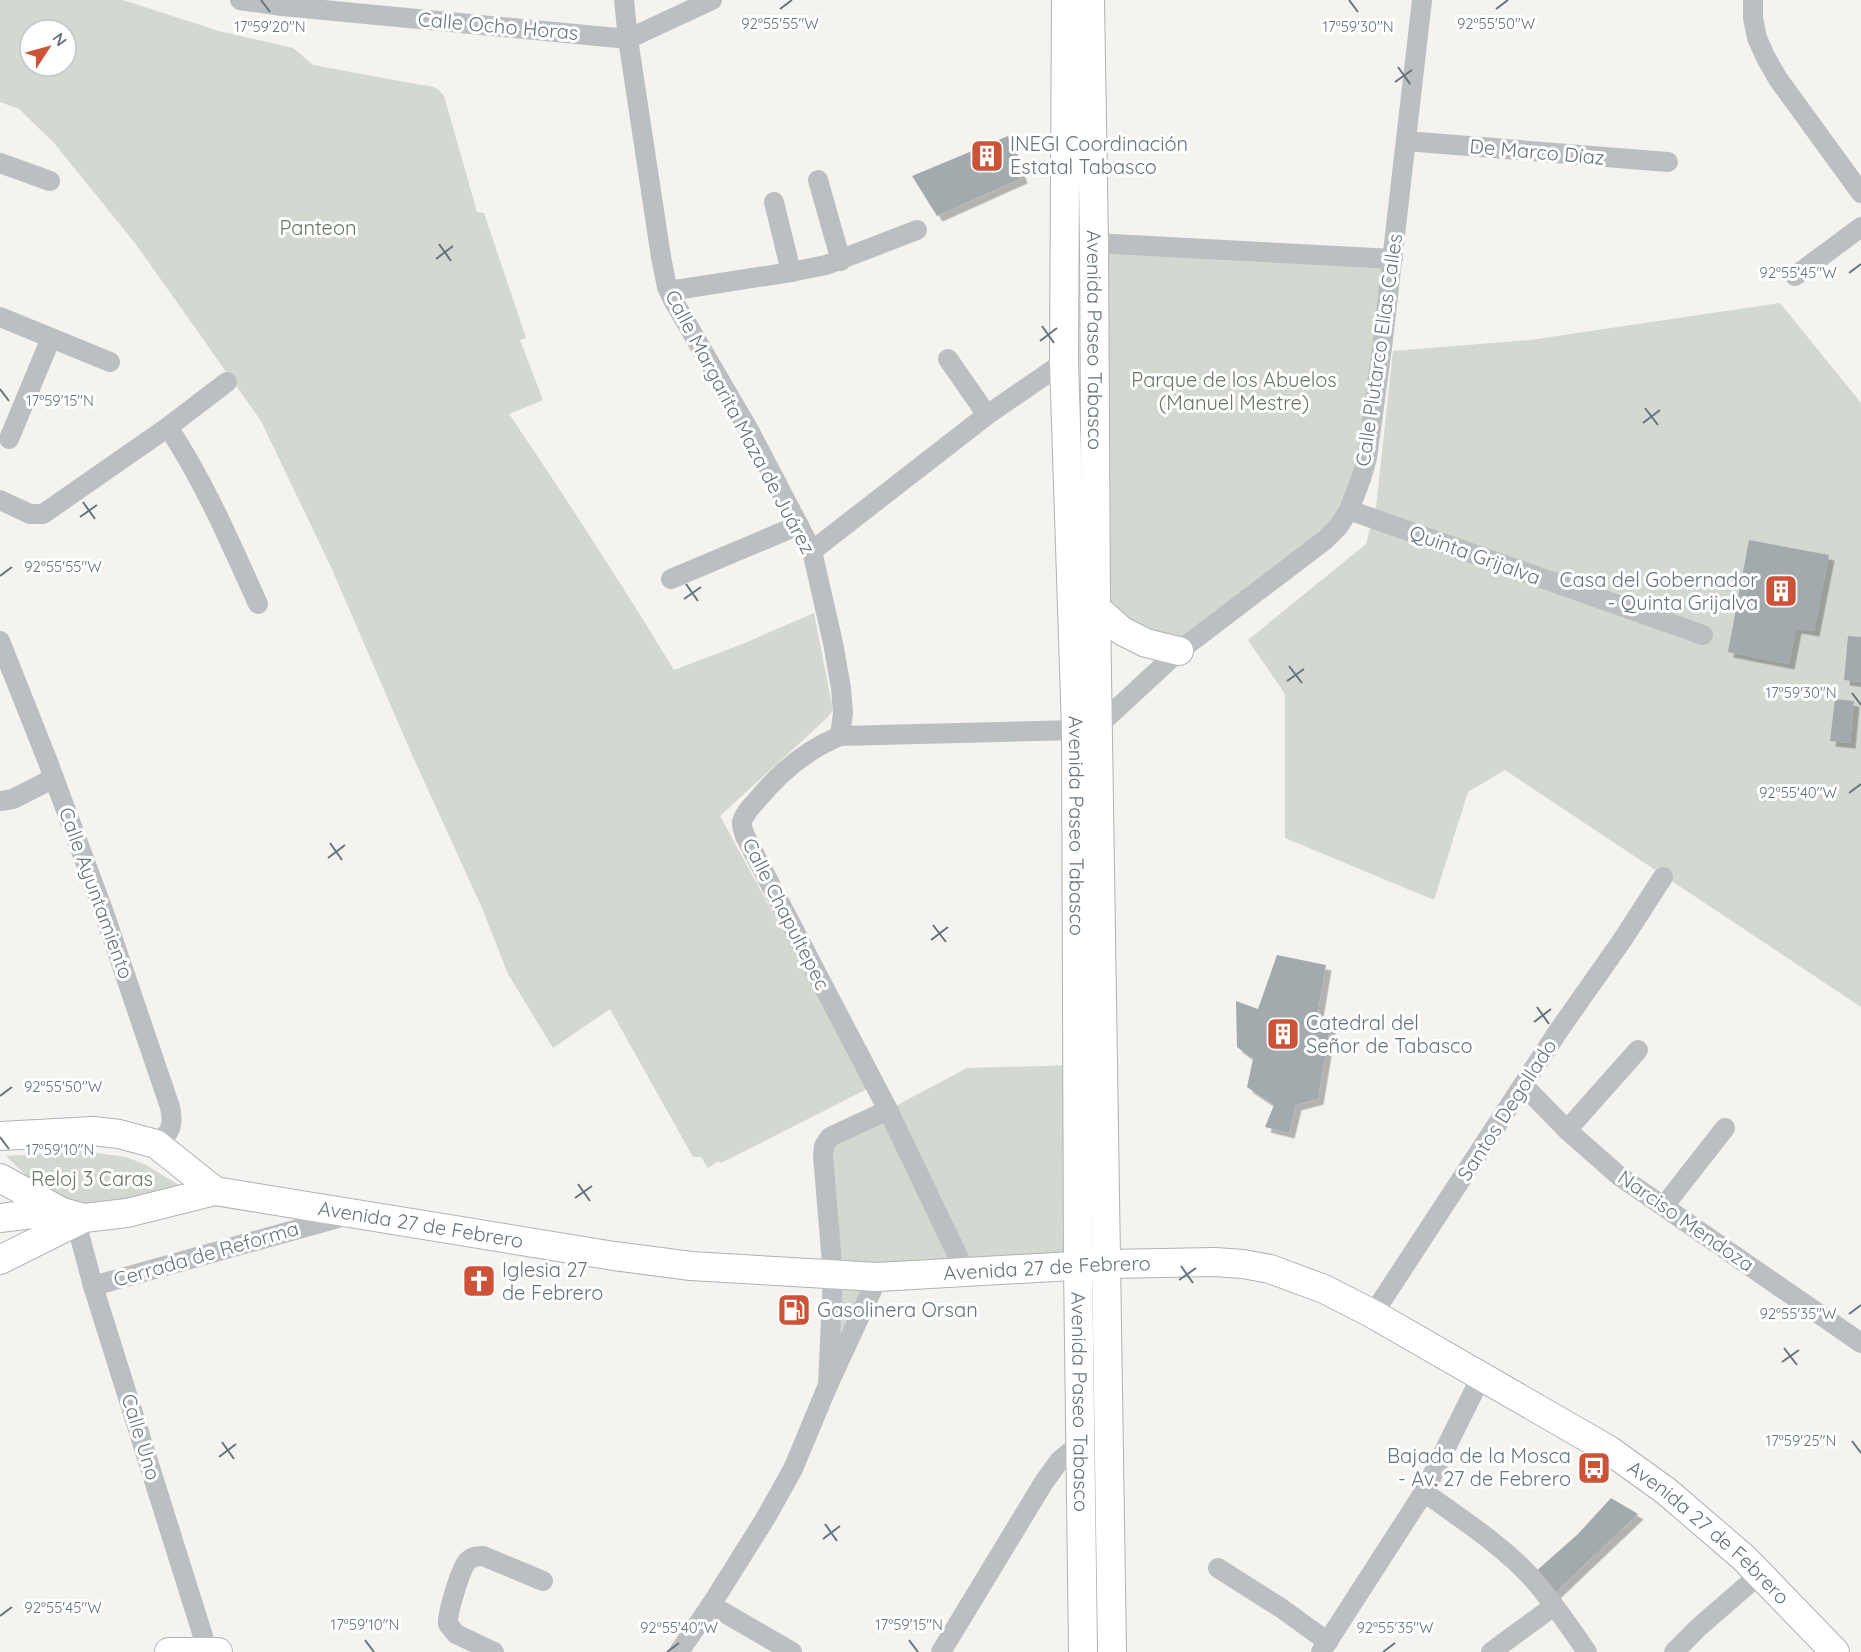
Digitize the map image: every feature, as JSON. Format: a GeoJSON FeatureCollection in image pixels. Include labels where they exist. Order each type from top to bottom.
{"type":"FeatureCollection","features":[{"type":"Feature","properties":{"kind":"main road","name":"Avenida Paseo Tabasco"},"geometry":{"type":"LineString","coordinates":[[1066,0],[1064,362],[1087,728],[1107,1264],[1112,1652]]}},
{"type":"Feature","properties":{"kind":"main road","name":"Avenida Paseo Tabasco"},"geometry":{"type":"LineString","coordinates":[[1083,1652],[1078,1265],[1087,728],[1096,608],[1090,0]]}},
{"type":"Feature","properties":{"kind":"main road"},"geometry":{"type":"LineString","coordinates":[[1096,608],[1122,631],[1146,644],[1179,651]]}},
{"type":"Feature","properties":{"kind":"main road","name":"Avenida 27 de Febrero"},"geometry":{"type":"LineString","coordinates":[[0,1136],[93,1131],[119,1134],[156,1144],[215,1191]]}},
{"type":"Feature","properties":{"kind":"main road","name":"Avenida 27 de Febrero"},"geometry":{"type":"LineString","coordinates":[[0,1178],[80,1220],[127,1213],[215,1191],[614,1256],[680,1264],[832,1275],[878,1277],[1107,1264],[1215,1262],[1256,1266],[1305,1281],[1373,1314],[1609,1450],[1693,1513],[1760,1574],[1835,1652]]}},
{"type":"Feature","properties":{"kind":"main road"},"geometry":{"type":"LineString","coordinates":[[0,1218],[32,1214],[80,1220]]}},
{"type":"Feature","properties":{"kind":"main road"},"geometry":{"type":"LineString","coordinates":[[0,1260],[80,1220]]}},
{"type":"Feature","properties":{"kind":"main road"},"geometry":{"type":"LineString","coordinates":[[169,1652],[211,1652]]}},
{"type":"Feature","properties":{"kind":"street","name":"Calle Ocho Horas"},"geometry":{"type":"LineString","coordinates":[[240,0],[628,39]]}},
{"type":"Feature","properties":{"kind":"street","name":"Calle Margarita Maza de Juárez"},"geometry":{"type":"LineString","coordinates":[[624,0],[660,257],[669,291],[750,432],[812,551],[841,688],[843,712],[840,736]]}},
{"type":"Feature","properties":{"kind":"street"},"geometry":{"type":"LineString","coordinates":[[628,39],[712,0]]}},
{"type":"Feature","properties":{"kind":"street","name":"Calle Plutarco Elías Calles"},"geometry":{"type":"LineString","coordinates":[[1087,728],[1179,651],[1325,540],[1339,526],[1349,510],[1366,458],[1383,348],[1422,0]]}},
{"type":"Feature","properties":{"kind":"street"},"geometry":{"type":"LineString","coordinates":[[1753,0],[1753,18],[1757,38],[1766,58],[1778,79],[1861,193]]}},
{"type":"Feature","properties":{"kind":"street","name":"De Marco Díaz"},"geometry":{"type":"LineString","coordinates":[[1406,141],[1668,162]]}},
{"type":"Feature","properties":{"kind":"street"},"geometry":{"type":"LineString","coordinates":[[0,163],[50,181]]}},
{"type":"Feature","properties":{"kind":"street"},"geometry":{"type":"LineString","coordinates":[[818,180],[841,261]]}},
{"type":"Feature","properties":{"kind":"street"},"geometry":{"type":"LineString","coordinates":[[774,202],[791,272]]}},
{"type":"Feature","properties":{"kind":"street"},"geometry":{"type":"LineString","coordinates":[[1795,276],[1861,227]]}},
{"type":"Feature","properties":{"kind":"street"},"geometry":{"type":"LineString","coordinates":[[669,291],[791,272],[841,261],[917,230]]}},
{"type":"Feature","properties":{"kind":"street"},"geometry":{"type":"LineString","coordinates":[[1094,243],[1392,259]]}},
{"type":"Feature","properties":{"kind":"street"},"geometry":{"type":"LineString","coordinates":[[0,317],[110,362]]}},
{"type":"Feature","properties":{"kind":"street"},"geometry":{"type":"LineString","coordinates":[[9,439],[51,338]]}},
{"type":"Feature","properties":{"kind":"street"},"geometry":{"type":"LineString","coordinates":[[948,359],[987,415]]}},
{"type":"Feature","properties":{"kind":"street"},"geometry":{"type":"LineString","coordinates":[[812,551],[987,415],[1064,362]]}},
{"type":"Feature","properties":{"kind":"street"},"geometry":{"type":"LineString","coordinates":[[0,500],[30,514],[43,514],[168,427],[227,382]]}},
{"type":"Feature","properties":{"kind":"street"},"geometry":{"type":"LineString","coordinates":[[168,427],[206,491],[258,604]]}},
{"type":"Feature","properties":{"kind":"street","name":"Quinta Grijalva"},"geometry":{"type":"LineString","coordinates":[[1349,510],[1703,635]]}},
{"type":"Feature","properties":{"kind":"street"},"geometry":{"type":"LineString","coordinates":[[671,579],[799,525]]}},
{"type":"Feature","properties":{"kind":"street","name":"Calle Ayuntamiento"},"geometry":{"type":"LineString","coordinates":[[0,641],[103,910],[170,1107],[172,1117],[170,1128],[165,1137],[156,1144]]}},
{"type":"Feature","properties":{"kind":"street","name":"Calle Chapultepec"},"geometry":{"type":"LineString","coordinates":[[966,1273],[888,1110],[745,836],[741,824],[746,813],[787,768],[822,743],[840,736],[1087,728]]}},
{"type":"Feature","properties":{"kind":"street"},"geometry":{"type":"LineString","coordinates":[[0,801],[13,799],[54,778]]}},
{"type":"Feature","properties":{"kind":"street","name":"Santos Degollado"},"geometry":{"type":"LineString","coordinates":[[1373,1314],[1663,877]]}},
{"type":"Feature","properties":{"kind":"street"},"geometry":{"type":"LineString","coordinates":[[1567,1130],[1638,1050]]}},
{"type":"Feature","properties":{"kind":"street","name":"Narciso Mendoza"},"geometry":{"type":"LineString","coordinates":[[1523,1085],[1567,1130],[1618,1175],[1861,1342]]}},
{"type":"Feature","properties":{"kind":"street"},"geometry":{"type":"LineString","coordinates":[[828,1386],[832,1275],[824,1146],[830,1137],[888,1110]]}},
{"type":"Feature","properties":{"kind":"street"},"geometry":{"type":"LineString","coordinates":[[1664,1206],[1725,1128]]}},
{"type":"Feature","properties":{"kind":"street","name":"Cerrada de Reforma"},"geometry":{"type":"LineString","coordinates":[[93,1286],[354,1213]]}},
{"type":"Feature","properties":{"kind":"street","name":"Calle Uno"},"geometry":{"type":"LineString","coordinates":[[80,1220],[93,1286],[211,1652]]}},
{"type":"Feature","properties":{"kind":"street"},"geometry":{"type":"LineString","coordinates":[[679,1652],[765,1519],[793,1469],[878,1277]]}},
{"type":"Feature","properties":{"kind":"street"},"geometry":{"type":"LineString","coordinates":[[1218,1568],[1281,1608],[1325,1647],[1424,1492],[1481,1377]]}},
{"type":"Feature","properties":{"kind":"street"},"geometry":{"type":"LineString","coordinates":[[941,1652],[1053,1469],[1060,1460],[1081,1443]]}},
{"type":"Feature","properties":{"kind":"street"},"geometry":{"type":"LineString","coordinates":[[1424,1492],[1500,1549],[1531,1577],[1587,1652]]}},
{"type":"Feature","properties":{"kind":"street"},"geometry":{"type":"LineString","coordinates":[[494,1652],[456,1634],[448,1624],[448,1611],[466,1563],[475,1556],[483,1556],[543,1581]]}},
{"type":"Feature","properties":{"kind":"street"},"geometry":{"type":"LineString","coordinates":[[1674,1652],[1760,1574]]}},
{"type":"Feature","properties":{"kind":"street"},"geometry":{"type":"LineString","coordinates":[[711,1605],[792,1652]]}},
{"type":"Feature","properties":{"kind":"street"},"geometry":{"type":"LineString","coordinates":[[1491,1652],[1554,1606]]}},
{"type":"Feature","properties":{"kind":"green space","name":"Panteon"},"geometry":{"type":"Polygon","coordinates":[[[0,0],[123,0],[219,31],[293,48],[313,65],[431,86],[437,88],[444,96],[477,212],[484,213],[526,338],[520,340],[543,400],[509,414],[593,541],[674,670],[814,613],[833,710],[720,816],[869,1088],[721,1163],[718,1161],[708,1168],[701,1157],[693,1157],[610,1009],[553,1048],[508,974],[482,908],[413,757],[331,567],[261,421],[135,243],[54,143],[19,109],[0,102],[0,0]]]}},
{"type":"Feature","properties":{"kind":"green space","name":"Parque de los Abuelos (Manuel Mestre)"},"geometry":{"type":"Polygon","coordinates":[[[1094,243],[1393,259],[1349,510],[1179,651],[1096,608],[1094,243]]]}},
{"type":"Feature","properties":{"kind":"green space"},"geometry":{"type":"Polygon","coordinates":[[[1780,303],[1861,403],[1861,1007],[1505,770],[1468,792],[1434,900],[1285,838],[1285,694],[1248,640],[1366,544],[1376,507],[1393,351],[1530,340],[1780,303]]]}},
{"type":"Feature","properties":{"kind":"green space"},"geometry":{"type":"Polygon","coordinates":[[[1077,1065],[1078,1265],[878,1277],[828,1385],[830,1137],[888,1110],[967,1068],[1077,1065]]]}},
{"type":"Feature","properties":{"kind":"green space","name":"Reloj 3 Caras"},"geometry":{"type":"Polygon","coordinates":[[[82,1151],[126,1157],[146,1165],[179,1185],[127,1203],[76,1204],[27,1176],[6,1156],[82,1151]]]}},
{"type":"Feature","properties":{"kind":"building","name":"INEGI Coordinación Estatal Tabasco"},"geometry":{"type":"Polygon","coordinates":[[[1008,136],[1022,178],[937,216],[912,176],[1008,136]]]}},
{"type":"Feature","properties":{"kind":"building","name":"Casa del Gobernador - Quinta Grijalva"},"geometry":{"type":"Polygon","coordinates":[[[1749,540],[1829,555],[1814,631],[1796,628],[1789,664],[1728,652],[1749,540]]]}},
{"type":"Feature","properties":{"kind":"building"},"geometry":{"type":"Polygon","coordinates":[[[1848,636],[1861,637],[1861,682],[1844,680],[1848,636]]]}},
{"type":"Feature","properties":{"kind":"building"},"geometry":{"type":"Polygon","coordinates":[[[1835,699],[1854,701],[1850,743],[1830,741],[1835,699]]]}},
{"type":"Feature","properties":{"kind":"building","name":"Catedral del Señor de Tabasco"},"geometry":{"type":"Polygon","coordinates":[[[1277,955],[1326,965],[1317,1018],[1331,1021],[1318,1099],[1296,1105],[1289,1133],[1265,1127],[1274,1105],[1247,1087],[1253,1059],[1237,1047],[1236,1001],[1258,1009],[1277,955]]]}},
{"type":"Feature","properties":{"kind":"building"},"geometry":{"type":"Polygon","coordinates":[[[1611,1498],[1638,1514],[1555,1593],[1534,1573],[1578,1534],[1611,1498]]]}},
{"type":"Feature","properties":{"kind":"place","name":"INEGI Coordinación Estatal Tabasco"},"geometry":{"type":"Point","coordinates":[987,156]}},
{"type":"Feature","properties":{"kind":"place","name":"Casa del Gobernador - Quinta Grijalva"},"geometry":{"type":"Point","coordinates":[1781,591]}},
{"type":"Feature","properties":{"kind":"place","name":"Catedral del Señor de Tabasco"},"geometry":{"type":"Point","coordinates":[1283,1034]}},
{"type":"Feature","properties":{"kind":"place","name":"Iglesia 27 de Febrero"},"geometry":{"type":"Point","coordinates":[479,1281]}},
{"type":"Feature","properties":{"kind":"place","name":"Gasolinera Orsan"},"geometry":{"type":"Point","coordinates":[794,1310]}},
{"type":"Feature","properties":{"kind":"place","name":"Bajada de la Mosca - Av. 27 de Febrero"},"geometry":{"type":"Point","coordinates":[1594,1468]}}]}
